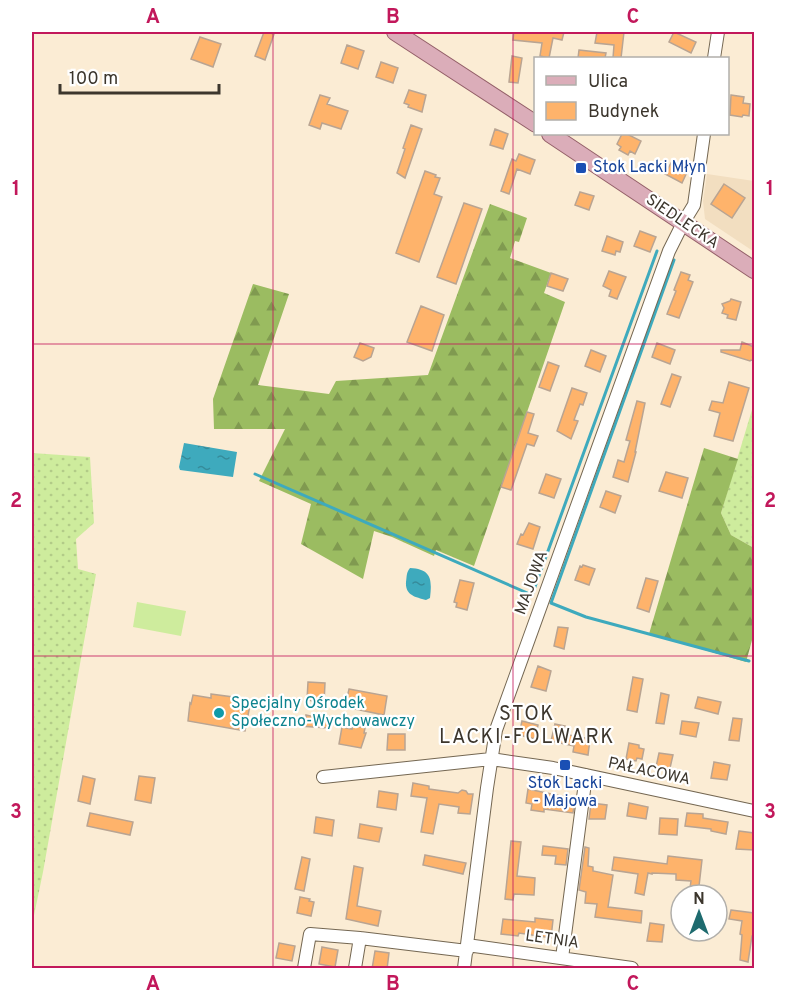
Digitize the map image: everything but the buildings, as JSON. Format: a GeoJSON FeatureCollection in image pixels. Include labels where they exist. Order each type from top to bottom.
{"type":"FeatureCollection","features":[{"type":"Feature","properties":{"kind":"main road"},"geometry":{"type":"LineString","coordinates":[[395,32],[534,123]]}},
{"type":"Feature","properties":{"kind":"main road","name":"SIEDLECKA"},"geometry":{"type":"LineString","coordinates":[[551,135],[754,270]]}},
{"type":"Feature","properties":{"kind":"street"},"geometry":{"type":"LineString","coordinates":[[714,57],[718,32]]}},
{"type":"Feature","properties":{"kind":"street","name":"MAJOWA"},"geometry":{"type":"LineString","coordinates":[[464,969],[496,730],[669,251],[694,205],[704,135]]}},
{"type":"Feature","properties":{"kind":"street","name":"PAŁACOWA"},"geometry":{"type":"LineString","coordinates":[[323,777],[491,759],[553,768],[754,811]]}},
{"type":"Feature","properties":{"kind":"street"},"geometry":{"type":"LineString","coordinates":[[562,958],[586,775]]}},
{"type":"Feature","properties":{"kind":"street","name":"LETNIA"},"geometry":{"type":"LineString","coordinates":[[304,969],[310,934],[562,958],[632,969]]}},
{"type":"Feature","properties":{"kind":"street"},"geometry":{"type":"LineString","coordinates":[[356,969],[360,938]]}},
{"type":"Feature","properties":{"kind":"shaded area"},"geometry":{"type":"Polygon","coordinates":[[[707,174],[754,181],[753,251],[705,219],[703,201],[707,174]]]}},
{"type":"Feature","properties":{"kind":"green space"},"geometry":{"type":"Polygon","coordinates":[[[490,204],[527,218],[519,242],[515,241],[510,258],[551,273],[544,293],[565,302],[474,566],[436,550],[434,556],[374,531],[363,579],[301,544],[311,504],[259,481],[285,429],[214,429],[213,399],[253,284],[289,294],[258,385],[329,394],[336,381],[428,375],[490,204]]]}},
{"type":"Feature","properties":{"kind":"green space"},"geometry":{"type":"Polygon","coordinates":[[[754,403],[754,548],[731,535],[721,513],[754,403]]]}},
{"type":"Feature","properties":{"kind":"green space"},"geometry":{"type":"Polygon","coordinates":[[[704,448],[738,459],[721,513],[731,535],[754,548],[754,633],[746,662],[649,634],[704,448]]]}},
{"type":"Feature","properties":{"kind":"green space"},"geometry":{"type":"Polygon","coordinates":[[[32,453],[90,457],[94,523],[76,539],[78,569],[96,574],[32,925],[32,453]]]}},
{"type":"Feature","properties":{"kind":"green space"},"geometry":{"type":"Polygon","coordinates":[[[137,602],[186,611],[181,636],[133,627],[137,602]]]}},
{"type":"Feature","properties":{"kind":"water"},"geometry":{"type":"Polygon","coordinates":[[[184,443],[237,452],[233,477],[180,470],[184,443]]]}},
{"type":"Feature","properties":{"kind":"water"},"geometry":{"type":"Polygon","coordinates":[[[410,568],[427,573],[431,586],[430,598],[426,600],[418,598],[407,590],[407,576],[410,568]]]}},
{"type":"Feature","properties":{"kind":"waterway"},"geometry":{"type":"LineString","coordinates":[[255,474],[532,595],[657,251]]}},
{"type":"Feature","properties":{"kind":"waterway"},"geometry":{"type":"LineString","coordinates":[[674,260],[551,603],[586,617],[749,661]]}},
{"type":"Feature","properties":{"kind":"place","name":"Stok Lacki Młyn"},"geometry":{"type":"Point","coordinates":[581,168]}},
{"type":"Feature","properties":{"kind":"place","name":"Specjalny Ośrodek Społeczno-Wychowawczy"},"geometry":{"type":"Point","coordinates":[219,713]}},
{"type":"Feature","properties":{"kind":"place","name":"Stok Lacki - Majowa"},"geometry":{"type":"Point","coordinates":[565,765]}},
{"type":"Feature","properties":{"kind":"district","name":"STOK LACKI-FOLWARK"},"geometry":{"type":"Point","coordinates":[527,726]}}]}
